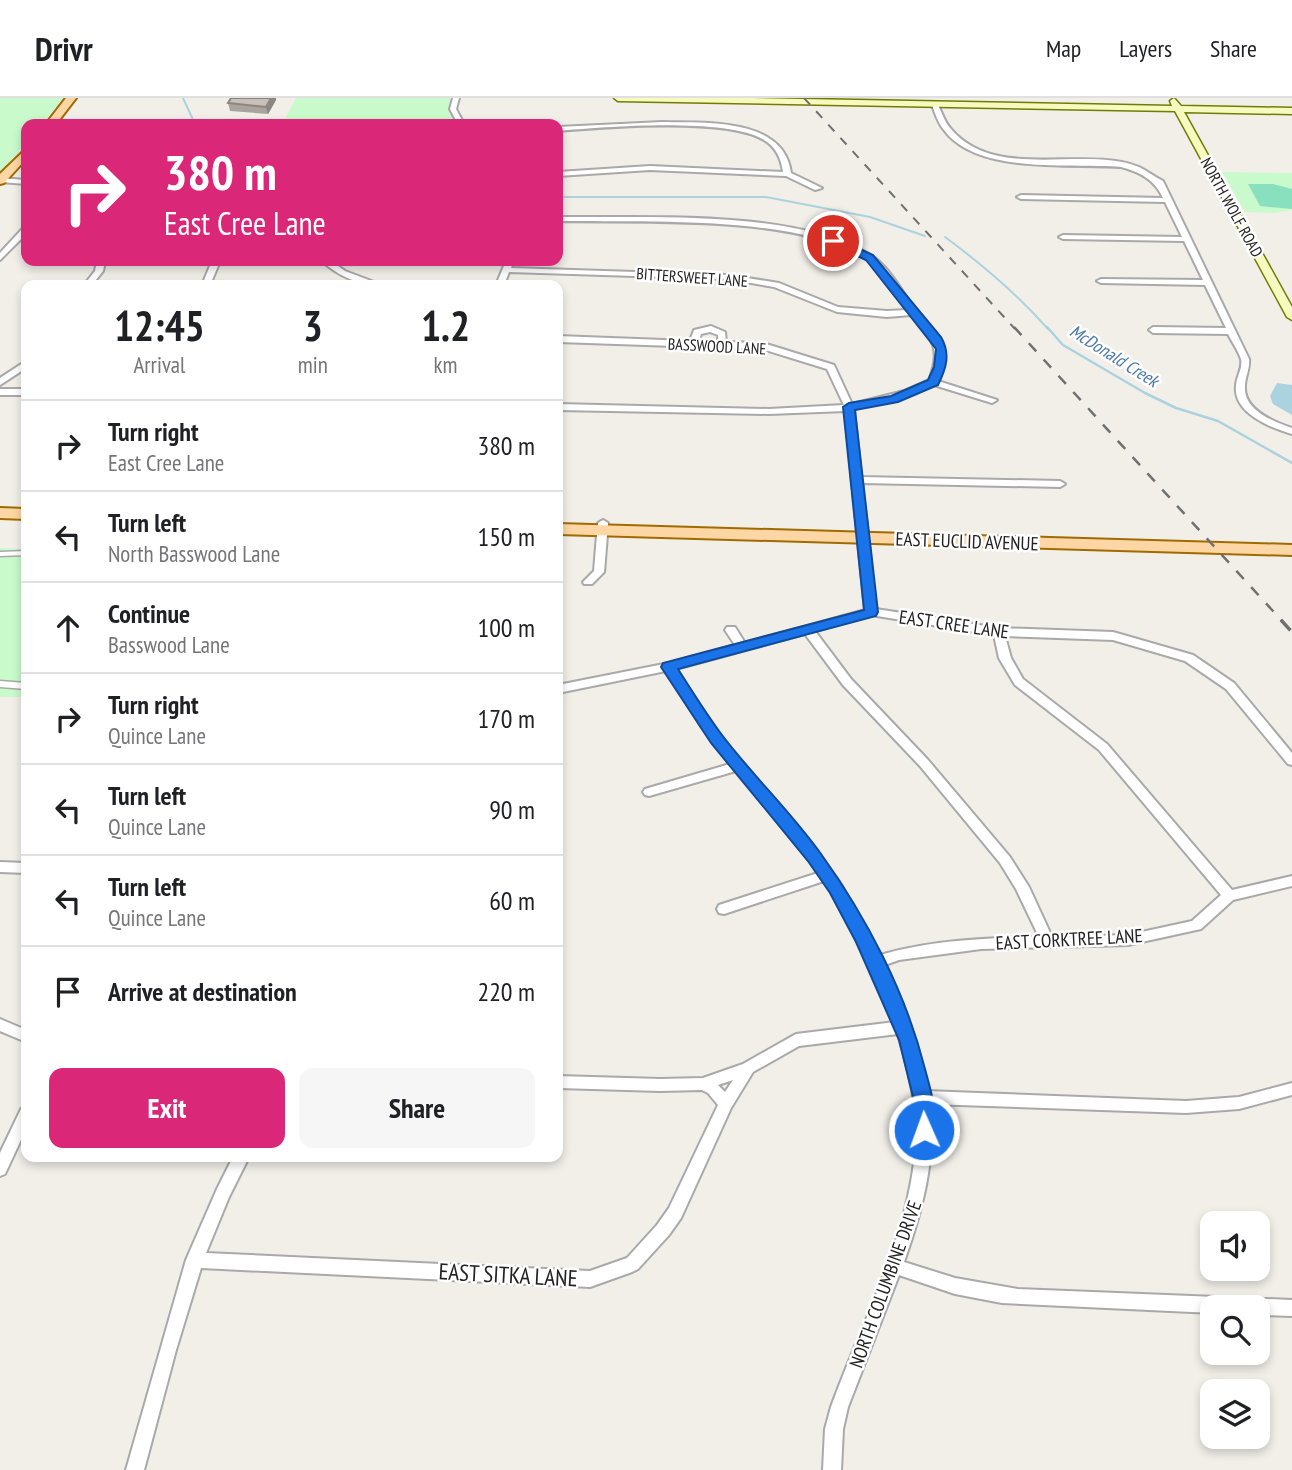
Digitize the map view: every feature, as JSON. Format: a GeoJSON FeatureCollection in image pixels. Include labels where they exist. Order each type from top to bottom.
{"type":"FeatureCollection","features":[{"type":"Feature","properties":{"kind":"main road"},"geometry":{"type":"LineString","coordinates":[[55,119],[72,98]]}},
{"type":"Feature","properties":{"kind":"main road"},"geometry":{"type":"LineString","coordinates":[[618,98],[1292,111]]}},
{"type":"Feature","properties":{"kind":"main road","name":"NORTH WOLF ROAD"},"geometry":{"type":"LineString","coordinates":[[1172,98],[1291,314]]}},
{"type":"Feature","properties":{"kind":"main road"},"geometry":{"type":"LineString","coordinates":[[1,180],[21,158]]}},
{"type":"Feature","properties":{"kind":"main road"},"geometry":{"type":"LineString","coordinates":[[0,506],[21,506]]}},
{"type":"Feature","properties":{"kind":"main road"},"geometry":{"type":"LineString","coordinates":[[0,513],[21,514]]}},
{"type":"Feature","properties":{"kind":"main road","name":"EAST EUCLID AVENUE"},"geometry":{"type":"LineString","coordinates":[[563,523],[603,527]]}},
{"type":"Feature","properties":{"kind":"main road","name":"EAST EUCLID AVENUE"},"geometry":{"type":"LineString","coordinates":[[563,529],[603,527],[1292,542]]}},
{"type":"Feature","properties":{"kind":"main road","name":"EAST EUCLID AVENUE"},"geometry":{"type":"LineString","coordinates":[[862,534],[1292,550]]}},
{"type":"Feature","properties":{"kind":"street"},"geometry":{"type":"LineString","coordinates":[[456,98],[453,109],[458,119]]}},
{"type":"Feature","properties":{"kind":"street"},"geometry":{"type":"LineString","coordinates":[[935,104],[944,125],[963,144],[984,157],[1102,162],[1137,169],[1160,183],[1246,364],[1240,387],[1243,399],[1267,421],[1292,431]]}},
{"type":"Feature","properties":{"kind":"street"},"geometry":{"type":"LineString","coordinates":[[563,129],[629,125],[715,126],[740,130],[764,137],[778,148],[786,160],[787,174]]}},
{"type":"Feature","properties":{"kind":"street"},"geometry":{"type":"LineString","coordinates":[[1137,169],[1148,164]]}},
{"type":"Feature","properties":{"kind":"street"},"geometry":{"type":"LineString","coordinates":[[563,174],[650,168],[787,174],[818,188]]}},
{"type":"Feature","properties":{"kind":"street"},"geometry":{"type":"LineString","coordinates":[[1,180],[21,182]]}},
{"type":"Feature","properties":{"kind":"street"},"geometry":{"type":"LineString","coordinates":[[1021,197],[1169,200]]}},
{"type":"Feature","properties":{"kind":"street"},"geometry":{"type":"LineString","coordinates":[[563,219],[711,223],[792,230],[846,245],[869,258],[942,349],[940,367],[933,382]]}},
{"type":"Feature","properties":{"kind":"street"},"geometry":{"type":"LineString","coordinates":[[0,258],[21,235]]}},
{"type":"Feature","properties":{"kind":"street"},"geometry":{"type":"LineString","coordinates":[[1063,237],[1188,239]]}},
{"type":"Feature","properties":{"kind":"street"},"geometry":{"type":"LineString","coordinates":[[333,266],[342,273],[364,280]]}},
{"type":"Feature","properties":{"kind":"street","name":"BITTERSWEET LANE"},"geometry":{"type":"LineString","coordinates":[[527,266],[729,277],[776,285],[837,309],[887,314],[913,312]]}},
{"type":"Feature","properties":{"kind":"street"},"geometry":{"type":"LineString","coordinates":[[1101,281],[1209,283]]}},
{"type":"Feature","properties":{"kind":"street"},"geometry":{"type":"LineString","coordinates":[[694,344],[697,332],[711,329],[722,334],[722,344]]}},
{"type":"Feature","properties":{"kind":"street"},"geometry":{"type":"LineString","coordinates":[[1153,330],[1232,331]]}},
{"type":"Feature","properties":{"kind":"street","name":"BASSWOOD LANE"},"geometry":{"type":"LineString","coordinates":[[563,340],[763,346],[831,367],[849,407],[871,612]]}},
{"type":"Feature","properties":{"kind":"street"},"geometry":{"type":"LineString","coordinates":[[0,382],[21,367]]}},
{"type":"Feature","properties":{"kind":"street"},"geometry":{"type":"LineString","coordinates":[[563,407],[801,411],[849,407],[894,399],[933,382],[992,400]]}},
{"type":"Feature","properties":{"kind":"street"},"geometry":{"type":"LineString","coordinates":[[0,391],[21,392]]}},
{"type":"Feature","properties":{"kind":"street"},"geometry":{"type":"LineString","coordinates":[[856,480],[1060,484]]}},
{"type":"Feature","properties":{"kind":"street"},"geometry":{"type":"LineString","coordinates":[[588,582],[599,572],[603,527]]}},
{"type":"Feature","properties":{"kind":"street"},"geometry":{"type":"LineString","coordinates":[[0,554],[21,553]]}},
{"type":"Feature","properties":{"kind":"street","name":"EAST CREE LANE"},"geometry":{"type":"LineString","coordinates":[[563,688],[668,667],[871,612],[999,632],[1113,636],[1193,654],[1230,686],[1292,761]]}},
{"type":"Feature","properties":{"kind":"street"},"geometry":{"type":"LineString","coordinates":[[731,630],[742,647]]}},
{"type":"Feature","properties":{"kind":"street"},"geometry":{"type":"LineString","coordinates":[[808,630],[847,682],[924,763],[999,852],[1022,887],[1048,942]]}},
{"type":"Feature","properties":{"kind":"street"},"geometry":{"type":"LineString","coordinates":[[999,632],[1005,658],[1019,682],[1103,747],[1229,896]]}},
{"type":"Feature","properties":{"kind":"street","name":"NORTH COLUMBINE DRIVE"},"geometry":{"type":"LineString","coordinates":[[668,667],[717,739],[786,821],[826,875],[876,962],[904,1027],[923,1097],[922,1167],[918,1192],[894,1266],[835,1422],[832,1470]]}},
{"type":"Feature","properties":{"kind":"street"},"geometry":{"type":"LineString","coordinates":[[0,684],[21,686]]}},
{"type":"Feature","properties":{"kind":"street"},"geometry":{"type":"LineString","coordinates":[[649,792],[738,766]]}},
{"type":"Feature","properties":{"kind":"street"},"geometry":{"type":"LineString","coordinates":[[0,867],[21,868]]}},
{"type":"Feature","properties":{"kind":"street"},"geometry":{"type":"LineString","coordinates":[[724,909],[826,875]]}},
{"type":"Feature","properties":{"kind":"street","name":"EAST CORKTREE LANE"},"geometry":{"type":"LineString","coordinates":[[876,962],[947,947],[1128,940],[1196,925],[1229,896],[1292,881]]}},
{"type":"Feature","properties":{"kind":"street"},"geometry":{"type":"LineString","coordinates":[[0,1025],[21,1033]]}},
{"type":"Feature","properties":{"kind":"street"},"geometry":{"type":"LineString","coordinates":[[563,1082],[660,1086],[703,1084],[748,1068],[796,1040],[904,1027]]}},
{"type":"Feature","properties":{"kind":"street","name":"EAST SITKA LANE"},"geometry":{"type":"LineString","coordinates":[[194,1260],[590,1279],[632,1264],[663,1230],[675,1213],[726,1104],[748,1068]]}},
{"type":"Feature","properties":{"kind":"street"},"geometry":{"type":"LineString","coordinates":[[703,1084],[713,1089],[726,1104]]}},
{"type":"Feature","properties":{"kind":"street"},"geometry":{"type":"LineString","coordinates":[[923,1097],[1186,1107],[1239,1104],[1292,1089]]}},
{"type":"Feature","properties":{"kind":"street"},"geometry":{"type":"LineString","coordinates":[[0,1169],[21,1125]]}},
{"type":"Feature","properties":{"kind":"street"},"geometry":{"type":"LineString","coordinates":[[135,1470],[194,1260],[226,1183],[239,1162]]}},
{"type":"Feature","properties":{"kind":"street"},"geometry":{"type":"LineString","coordinates":[[894,1266],[953,1286],[1006,1296],[1292,1308]]}},
{"type":"Feature","properties":{"kind":"green space"},"geometry":{"type":"Polygon","coordinates":[[[0,98],[63,98],[46,119],[21,119],[21,149],[0,173],[0,98]]]}},
{"type":"Feature","properties":{"kind":"green space"},"geometry":{"type":"Polygon","coordinates":[[[296,98],[450,98],[453,119],[285,119],[296,98]]]}},
{"type":"Feature","properties":{"kind":"green space"},"geometry":{"type":"Polygon","coordinates":[[[207,118],[285,119],[208,119],[207,118]]]}},
{"type":"Feature","properties":{"kind":"green space"},"geometry":{"type":"Polygon","coordinates":[[[1222,172],[1292,173],[1292,210],[1274,213],[1245,212],[1222,172]]]}},
{"type":"Feature","properties":{"kind":"green space"},"geometry":{"type":"Polygon","coordinates":[[[1248,184],[1273,184],[1292,189],[1292,209],[1260,206],[1248,184]]]}},
{"type":"Feature","properties":{"kind":"green space"},"geometry":{"type":"Polygon","coordinates":[[[0,548],[21,549],[21,697],[0,697],[0,548]]]}},
{"type":"Feature","properties":{"kind":"water"},"geometry":{"type":"Polygon","coordinates":[[[1277,383],[1292,385],[1292,415],[1273,404],[1270,396],[1277,383]]]}},
{"type":"Feature","properties":{"kind":"building"},"geometry":{"type":"Polygon","coordinates":[[[231,98],[271,98],[266,107],[228,103],[231,98]]]}},
{"type":"Feature","properties":{"kind":"waterway","name":"McDonald Creek"},"geometry":{"type":"LineString","coordinates":[[183,98],[193,119]]}},
{"type":"Feature","properties":{"kind":"waterway","name":"McDonald Creek"},"geometry":{"type":"LineString","coordinates":[[563,197],[766,197],[870,217],[925,236]]}},
{"type":"Feature","properties":{"kind":"waterway","name":"McDonald Creek"},"geometry":{"type":"LineString","coordinates":[[945,237],[999,280],[1048,329]]}},
{"type":"Feature","properties":{"kind":"waterway","name":"McDonald Creek"},"geometry":{"type":"LineString","coordinates":[[1047,327],[1063,345],[1145,393],[1176,408],[1218,421],[1292,463]]}},
{"type":"Feature","properties":{"kind":"railway"},"geometry":{"type":"LineString","coordinates":[[804,98],[1015,329]]}},
{"type":"Feature","properties":{"kind":"railway"},"geometry":{"type":"LineString","coordinates":[[1014,327],[1283,622]]}},
{"type":"Feature","properties":{"kind":"railway"},"geometry":{"type":"LineString","coordinates":[[1281,620],[1292,632]]}},
{"type":"Feature","properties":{"kind":"route"},"geometry":{"type":"LineString","coordinates":[[833,241],[869,258],[942,349],[940,367],[933,382],[894,399],[849,407],[871,612],[668,667],[717,739],[814,856],[836,888],[876,962],[904,1027],[923,1097],[924,1130]]}}]}
